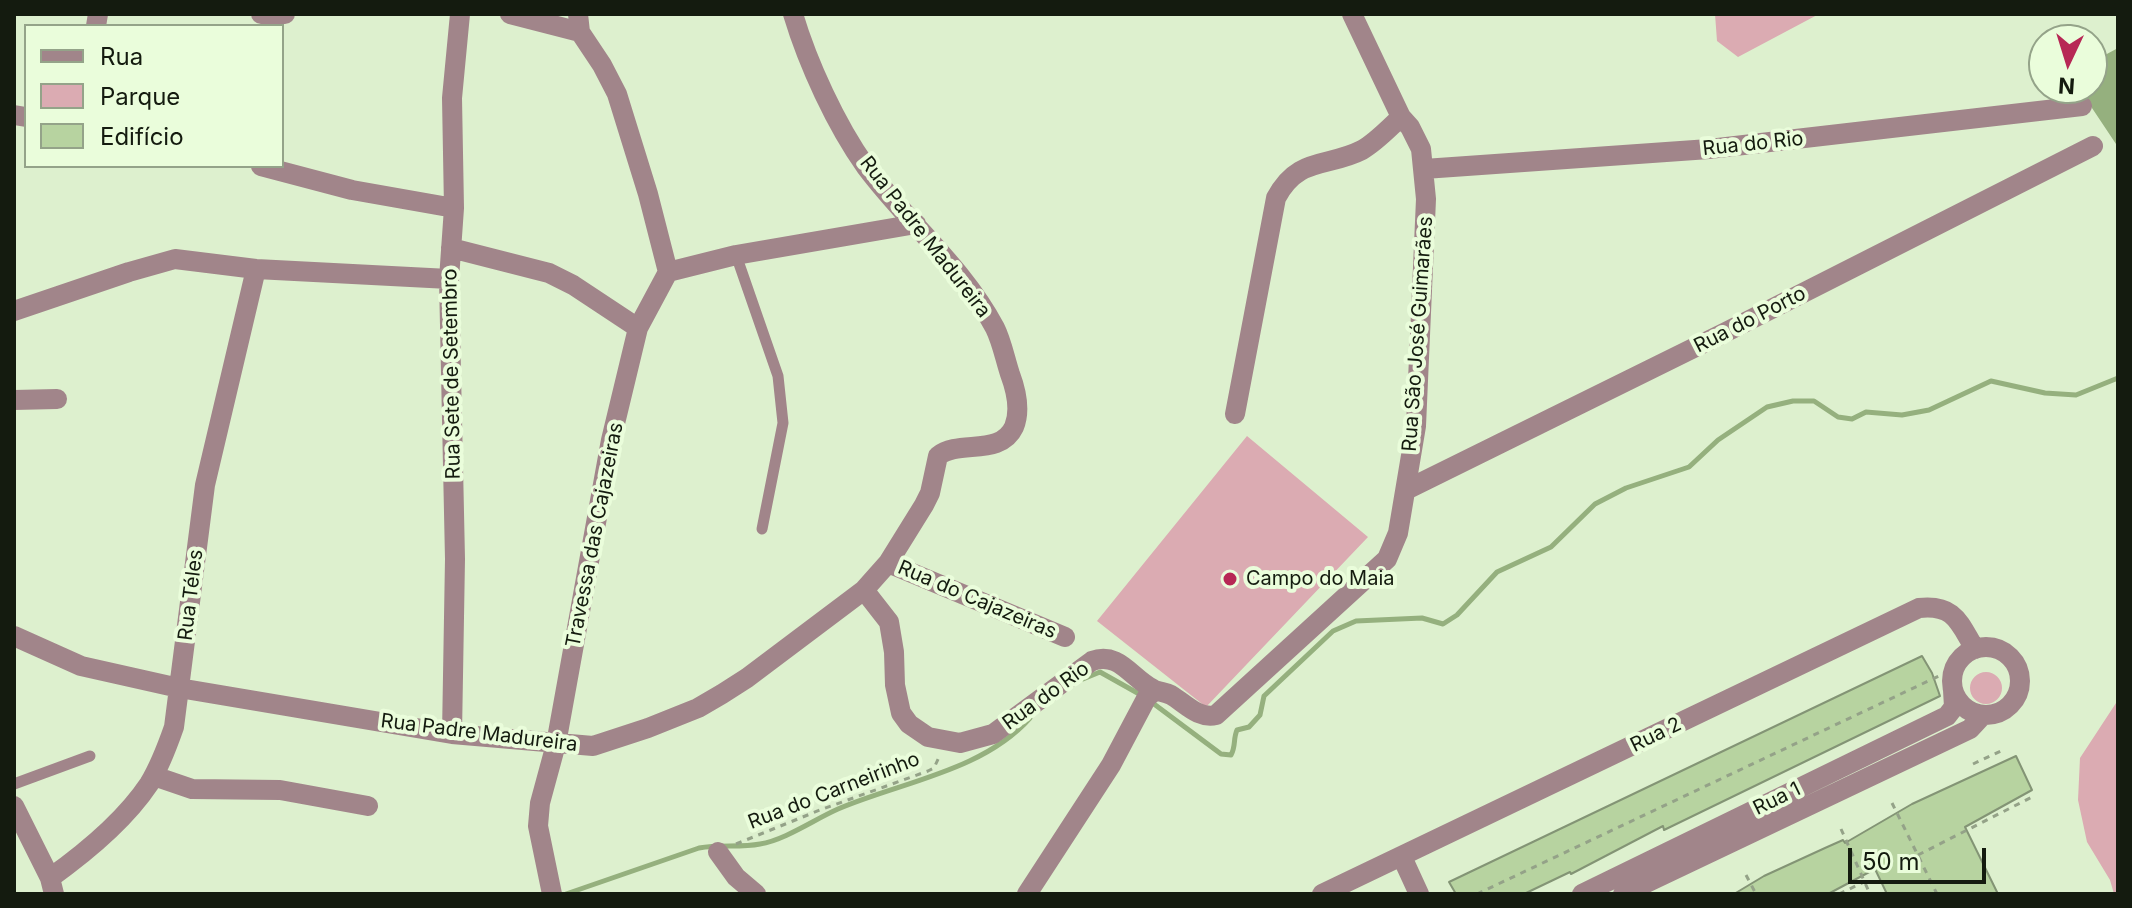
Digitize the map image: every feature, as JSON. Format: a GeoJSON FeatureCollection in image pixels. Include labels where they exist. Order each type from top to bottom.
{"type":"FeatureCollection","features":[{"type":"Feature","properties":{"kind":"street"},"geometry":{"type":"LineString","coordinates":[[261,14],[285,14]]}},
{"type":"Feature","properties":{"kind":"street","name":"Rua Sete de Setembro"},"geometry":{"type":"LineString","coordinates":[[452,734],[455,559],[449,279],[454,208],[452,98],[460,14]]}},
{"type":"Feature","properties":{"kind":"street"},"geometry":{"type":"LineString","coordinates":[[510,14],[579,23],[617,94],[668,272],[736,255],[916,224]]}},
{"type":"Feature","properties":{"kind":"street","name":"Rua Padre Madureira"},"geometry":{"type":"LineString","coordinates":[[14,636],[81,666],[179,688],[452,734],[593,746],[698,708],[747,678],[864,590],[888,563],[930,493],[938,456],[955,449],[993,444],[1006,437],[1013,428],[1017,413],[1016,391],[996,331],[980,303],[865,164],[832,107],[799,35],[793,14]]}},
{"type":"Feature","properties":{"kind":"street","name":"Rua São José Guimarães"},"geometry":{"type":"LineString","coordinates":[[1148,699],[1167,693],[1202,716],[1212,717],[1220,713],[1299,636],[1387,559],[1398,533],[1416,426],[1426,199],[1424,169],[1421,149],[1401,117],[1352,14]]}},
{"type":"Feature","properties":{"kind":"street","name":"Rua do Rio"},"geometry":{"type":"LineString","coordinates":[[1424,169],[1709,149],[2082,106]]}},
{"type":"Feature","properties":{"kind":"street"},"geometry":{"type":"LineString","coordinates":[[1235,414],[1276,198],[1283,184],[1310,164],[1361,150],[1401,117]]}},
{"type":"Feature","properties":{"kind":"street","name":"Rua do Porto"},"geometry":{"type":"LineString","coordinates":[[1406,490],[2093,146]]}},
{"type":"Feature","properties":{"kind":"street"},"geometry":{"type":"LineString","coordinates":[[269,168],[352,190],[454,208]]}},
{"type":"Feature","properties":{"kind":"street"},"geometry":{"type":"LineString","coordinates":[[451,248],[549,273],[599,301],[638,328]]}},
{"type":"Feature","properties":{"kind":"street"},"geometry":{"type":"LineString","coordinates":[[14,311],[175,259],[256,269],[449,279]]}},
{"type":"Feature","properties":{"kind":"street","name":"Rua Téles"},"geometry":{"type":"LineString","coordinates":[[52,886],[147,787],[174,727],[205,485],[256,269]]}},
{"type":"Feature","properties":{"kind":"street","name":"Travessa das Cajazeiras"},"geometry":{"type":"LineString","coordinates":[[552,890],[538,826],[540,803],[556,744],[611,440],[638,328],[668,272]]}},
{"type":"Feature","properties":{"kind":"street"},"geometry":{"type":"LineString","coordinates":[[14,400],[57,399]]}},
{"type":"Feature","properties":{"kind":"street","name":"Rua do Cajazeiras"},"geometry":{"type":"LineString","coordinates":[[888,563],[1065,637]]}},
{"type":"Feature","properties":{"kind":"street"},"geometry":{"type":"LineString","coordinates":[[864,590],[889,622],[901,713],[909,724],[936,739]]}},
{"type":"Feature","properties":{"kind":"street","name":"Rua 2"},"geometry":{"type":"LineString","coordinates":[[1322,894],[1919,608],[1936,607],[1954,614],[1975,649]]}},
{"type":"Feature","properties":{"kind":"street","name":"Rua 1"},"geometry":{"type":"LineString","coordinates":[[1582,894],[1947,716],[1954,707],[1947,683],[1966,654],[1975,649],[1995,649],[2005,653],[2018,668],[2020,688],[2011,705],[1993,715],[1983,715],[1970,729],[1623,894]]}},
{"type":"Feature","properties":{"kind":"street","name":"Rua do Rio"},"geometry":{"type":"LineString","coordinates":[[936,739],[960,743],[993,734],[1036,700],[1101,658],[1108,657],[1119,663],[1148,699]]}},
{"type":"Feature","properties":{"kind":"street"},"geometry":{"type":"LineString","coordinates":[[1947,683],[1964,707],[1983,715]]}},
{"type":"Feature","properties":{"kind":"street"},"geometry":{"type":"LineString","coordinates":[[1027,894],[1111,765],[1148,699]]}},
{"type":"Feature","properties":{"kind":"street"},"geometry":{"type":"LineString","coordinates":[[154,776],[192,789],[280,790],[368,806]]}},
{"type":"Feature","properties":{"kind":"street"},"geometry":{"type":"LineString","coordinates":[[14,806],[52,886]]}},
{"type":"Feature","properties":{"kind":"street"},"geometry":{"type":"LineString","coordinates":[[718,852],[736,877],[756,894]]}},
{"type":"Feature","properties":{"kind":"street"},"geometry":{"type":"LineString","coordinates":[[1402,857],[1419,894]]}},
{"type":"Feature","properties":{"kind":"lane"},"geometry":{"type":"LineString","coordinates":[[736,255],[778,376],[783,423],[762,529]]}},
{"type":"Feature","properties":{"kind":"lane"},"geometry":{"type":"LineString","coordinates":[[14,784],[90,756]]}},
{"type":"Feature","properties":{"kind":"path"},"geometry":{"type":"LineString","coordinates":[[1477,894],[1947,683]]}},
{"type":"Feature","properties":{"kind":"path","name":"Rua do Carneirinho"},"geometry":{"type":"LineString","coordinates":[[718,852],[934,768],[936,739]]}},
{"type":"Feature","properties":{"kind":"path"},"geometry":{"type":"LineString","coordinates":[[1973,764],[2003,750]]}},
{"type":"Feature","properties":{"kind":"path"},"geometry":{"type":"LineString","coordinates":[[1918,855],[2032,797]]}},
{"type":"Feature","properties":{"kind":"path"},"geometry":{"type":"LineString","coordinates":[[1892,803],[1937,894]]}},
{"type":"Feature","properties":{"kind":"path"},"geometry":{"type":"LineString","coordinates":[[1841,829],[1870,894]]}},
{"type":"Feature","properties":{"kind":"path"},"geometry":{"type":"LineString","coordinates":[[1746,875],[1756,894]]}},
{"type":"Feature","properties":{"kind":"path"},"geometry":{"type":"LineString","coordinates":[[1839,894],[1864,882]]}},
{"type":"Feature","properties":{"kind":"green space"},"geometry":{"type":"Polygon","coordinates":[[[1715,14],[1819,14],[1738,57],[1717,41],[1715,14]]]}},
{"type":"Feature","properties":{"kind":"green space","name":"Campo do Maia"},"geometry":{"type":"Polygon","coordinates":[[[1247,436],[1368,537],[1206,707],[1097,621],[1247,436]]]}},
{"type":"Feature","properties":{"kind":"green space"},"geometry":{"type":"Polygon","coordinates":[[[1986,672],[1997,677],[2002,688],[1997,699],[1986,704],[1975,699],[1970,688],[1975,677],[1986,672]]]}},
{"type":"Feature","properties":{"kind":"green space"},"geometry":{"type":"Polygon","coordinates":[[[2118,700],[2118,894],[2114,894],[2110,880],[2087,842],[2078,800],[2080,758],[2118,700]]]}},
{"type":"Feature","properties":{"kind":"shaded area"},"geometry":{"type":"Polygon","coordinates":[[[2118,48],[2118,147],[2089,104],[2108,104],[2108,53],[2118,48]]]}},
{"type":"Feature","properties":{"kind":"building"},"geometry":{"type":"Polygon","coordinates":[[[1922,656],[1940,696],[1664,830],[1663,826],[1571,874],[1524,894],[1456,894],[1449,882],[1922,656]]]}},
{"type":"Feature","properties":{"kind":"building"},"geometry":{"type":"Polygon","coordinates":[[[2016,756],[2032,790],[1965,827],[1998,894],[1887,894],[1875,869],[1828,894],[1734,894],[1764,876],[1843,840],[1845,843],[1912,804],[2016,756]]]}},
{"type":"Feature","properties":{"kind":"waterway"},"geometry":{"type":"LineString","coordinates":[[1150,701],[1221,754],[1231,755],[1237,730],[1249,727],[1260,715],[1264,696],[1333,631],[1356,621],[1422,618],[1443,624],[1457,615],[1497,572],[1551,547],[1595,504],[1626,488],[1689,467],[1718,440],[1767,407],[1793,401],[1814,401],[1838,417],[1852,419],[1866,412],[1902,415],[1929,410],[1991,381],[2045,393],[2076,395],[2118,378]]}},
{"type":"Feature","properties":{"kind":"waterway"},"geometry":{"type":"LineString","coordinates":[[1083,679],[1100,672],[1141,695]]}},
{"type":"Feature","properties":{"kind":"waterway"},"geometry":{"type":"LineString","coordinates":[[566,894],[699,848],[770,842],[838,809],[965,763],[1011,736],[1030,718]]}},
{"type":"Feature","properties":{"kind":"place","name":"Campo do Maia"},"geometry":{"type":"Point","coordinates":[1230,579]}}]}
